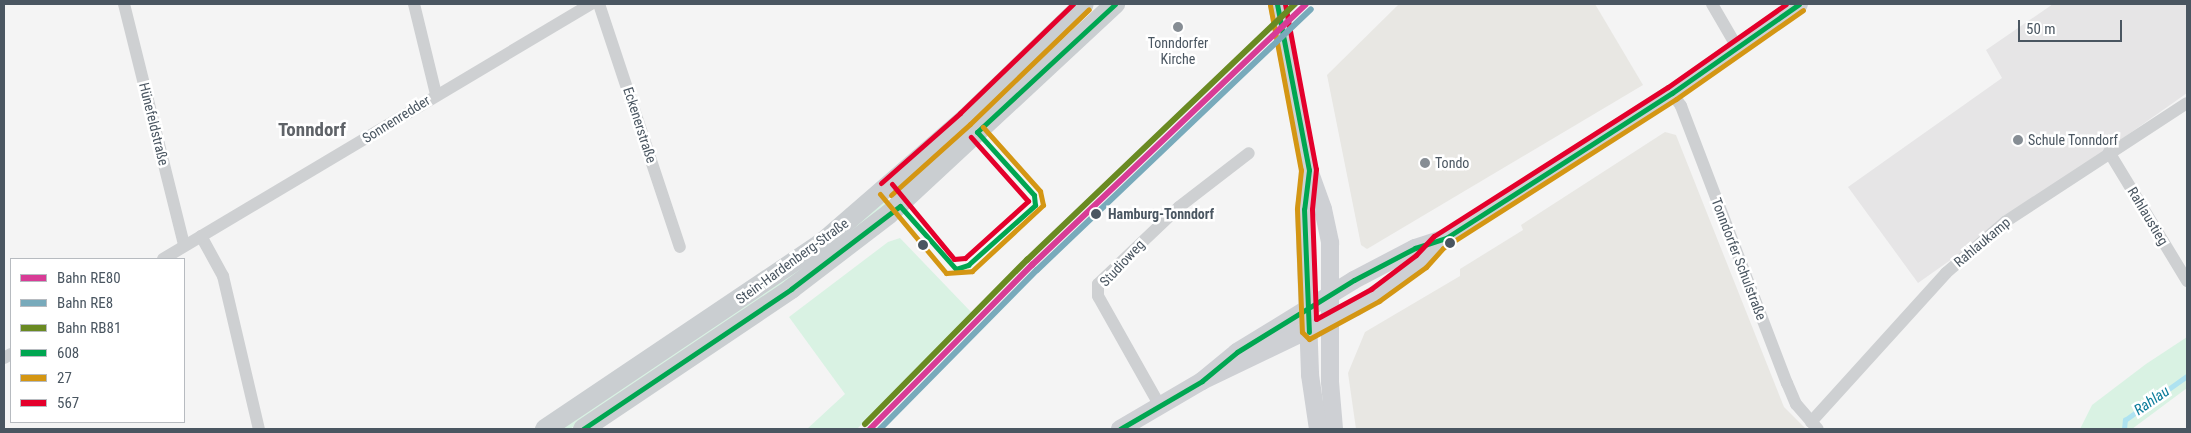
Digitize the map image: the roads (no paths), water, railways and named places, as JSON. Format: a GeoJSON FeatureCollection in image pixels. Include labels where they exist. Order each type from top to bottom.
{"type":"FeatureCollection","features":[{"type":"Feature","properties":{"kind":"main road","name":"Stein-Hardenberg-Straße"},"geometry":{"type":"LineString","coordinates":[[545,429],[823,242],[965,119],[1084,4]]}},
{"type":"Feature","properties":{"kind":"main road","name":"Stein-Hardenberg-Straße"},"geometry":{"type":"LineString","coordinates":[[583,429],[791,290],[890,214],[1115,4]]}},
{"type":"Feature","properties":{"kind":"main road"},"geometry":{"type":"LineString","coordinates":[[1277,4],[1309,170],[1327,226],[1331,294],[1330,322],[1334,429]]}},
{"type":"Feature","properties":{"kind":"main road"},"geometry":{"type":"LineString","coordinates":[[1120,429],[1202,381],[1330,322],[1398,279],[1438,242],[1672,93],[1799,4]]}},
{"type":"Feature","properties":{"kind":"main road"},"geometry":{"type":"LineString","coordinates":[[1309,170],[1304,209],[1310,375],[1318,429]]}},
{"type":"Feature","properties":{"kind":"main road"},"geometry":{"type":"LineString","coordinates":[[1202,381],[1237,352],[1331,294],[1415,248],[1438,242]]}},
{"type":"Feature","properties":{"kind":"street","name":"Hünefeldstraße"},"geometry":{"type":"LineString","coordinates":[[124,4],[184,244]]}},
{"type":"Feature","properties":{"kind":"street"},"geometry":{"type":"LineString","coordinates":[[414,4],[436,94]]}},
{"type":"Feature","properties":{"kind":"street","name":"Sonnenredder"},"geometry":{"type":"LineString","coordinates":[[164,258],[184,244],[201,236],[377,132],[436,94],[591,4]]}},
{"type":"Feature","properties":{"kind":"street","name":"Eckenerstraße"},"geometry":{"type":"LineString","coordinates":[[599,4],[680,246]]}},
{"type":"Feature","properties":{"kind":"street"},"geometry":{"type":"LineString","coordinates":[[1712,4],[1737,47]]}},
{"type":"Feature","properties":{"kind":"street","name":"Tonndorfer Schulstraße"},"geometry":{"type":"LineString","coordinates":[[1672,93],[1680,106],[1787,383],[1796,404],[1814,426]]}},
{"type":"Feature","properties":{"kind":"street","name":"Rahlaukamp"},"geometry":{"type":"LineString","coordinates":[[1814,426],[1946,272],[2005,222],[2109,152],[2187,103]]}},
{"type":"Feature","properties":{"kind":"street","name":"Rahlaustieg"},"geometry":{"type":"LineString","coordinates":[[2109,152],[2187,281]]}},
{"type":"Feature","properties":{"kind":"street","name":"Studioweg"},"geometry":{"type":"LineString","coordinates":[[1160,406],[1098,296],[1098,284],[1179,207],[1249,153]]}},
{"type":"Feature","properties":{"kind":"street"},"geometry":{"type":"LineString","coordinates":[[201,236],[223,276],[258,429]]}},
{"type":"Feature","properties":{"kind":"waterway","name":"Rahlau"},"geometry":{"type":"LineString","coordinates":[[2124,429],[2125,420],[2187,376]]}},
{"type":"Feature","properties":{"kind":"rail line","name":"RB81"},"geometry":{"type":"LineString","coordinates":[[865,424],[1027,260],[1295,4]]}},
{"type":"Feature","properties":{"kind":"rail line","name":"RE80"},"geometry":{"type":"LineString","coordinates":[[870,429],[1032,265],[1306,4]]}},
{"type":"Feature","properties":{"kind":"rail line","name":"RE8"},"geometry":{"type":"LineString","coordinates":[[880,429],[1037,270],[1311,9]]}},
{"type":"Feature","properties":{"kind":"place","name":"Tonndorfer Kirche"},"geometry":{"type":"Point","coordinates":[1178,27]}},
{"type":"Feature","properties":{"kind":"place","name":"Schule Tonndorf"},"geometry":{"type":"Point","coordinates":[2018,140]}},
{"type":"Feature","properties":{"kind":"place","name":"Tondo"},"geometry":{"type":"Point","coordinates":[1425,163]}},
{"type":"Feature","properties":{"kind":"place","name":"Hamburg-Tonndorf"},"geometry":{"type":"Point","coordinates":[1096,214]}},
{"type":"Feature","properties":{"kind":"district","name":"Tonndorf"},"geometry":{"type":"Point","coordinates":[312,130]}}]}
